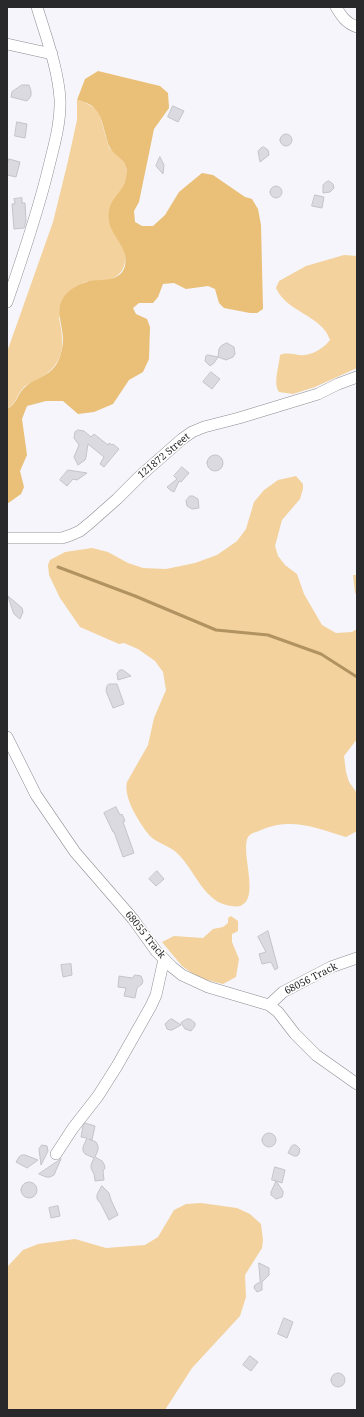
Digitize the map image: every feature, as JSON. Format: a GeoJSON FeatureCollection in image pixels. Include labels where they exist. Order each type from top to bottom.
{"type":"FeatureCollection","features":[{"type":"Feature","properties":{"kind":"street"},"geometry":{"type":"LineString","coordinates":[[7,302],[44,188],[59,118],[60,99],[52,54],[37,7]]}},
{"type":"Feature","properties":{"kind":"street"},"geometry":{"type":"LineString","coordinates":[[336,7],[341,16],[348,23],[357,27]]}},
{"type":"Feature","properties":{"kind":"street"},"geometry":{"type":"LineString","coordinates":[[7,44],[52,54]]}},
{"type":"Feature","properties":{"kind":"street","name":"121872 Street"},"geometry":{"type":"LineString","coordinates":[[7,538],[62,538],[80,531],[140,476],[192,432],[204,427],[318,394],[357,377]]}},
{"type":"Feature","properties":{"kind":"street","name":"68055 Track"},"geometry":{"type":"LineString","coordinates":[[7,737],[36,795],[75,852],[118,901],[164,959],[182,975],[194,981],[208,987],[269,1005],[278,1012],[295,1034],[316,1055],[357,1084]]}},
{"type":"Feature","properties":{"kind":"street","name":"68056 Track"},"geometry":{"type":"LineString","coordinates":[[269,1005],[283,992],[331,967],[357,958]]}},
{"type":"Feature","properties":{"kind":"street"},"geometry":{"type":"LineString","coordinates":[[56,1154],[73,1128],[98,1096],[151,1006],[156,994],[164,959]]}},
{"type":"Feature","properties":{"kind":"shaded area"},"geometry":{"type":"Polygon","coordinates":[[[98,71],[160,86],[168,93],[169,108],[154,129],[139,202],[134,211],[135,222],[142,226],[153,226],[165,215],[179,192],[202,173],[213,175],[245,197],[252,199],[258,209],[261,225],[263,309],[257,313],[250,313],[224,308],[219,303],[215,289],[208,286],[186,289],[174,283],[163,284],[158,297],[153,303],[139,303],[133,308],[136,314],[147,319],[150,327],[149,359],[143,372],[129,380],[113,404],[94,412],[78,414],[63,401],[46,401],[27,406],[22,419],[27,455],[20,471],[24,487],[21,494],[7,504],[7,409],[12,405],[27,385],[49,372],[57,363],[63,342],[60,304],[67,293],[80,284],[89,281],[115,278],[123,271],[125,266],[126,259],[122,247],[110,226],[109,213],[112,202],[122,189],[126,178],[127,172],[125,163],[109,147],[100,117],[95,108],[77,100],[85,79],[98,71]]]}},
{"type":"Feature","properties":{"kind":"shaded area"},"geometry":{"type":"Polygon","coordinates":[[[77,100],[83,101],[96,109],[100,116],[109,148],[121,158],[126,165],[127,177],[110,224],[125,254],[123,269],[112,279],[106,281],[84,282],[81,284],[59,318],[62,335],[62,350],[56,364],[43,376],[24,387],[7,409],[7,352],[53,222],[77,120],[77,100]]]}},
{"type":"Feature","properties":{"kind":"shaded area"},"geometry":{"type":"Polygon","coordinates":[[[344,255],[357,256],[357,368],[315,387],[293,394],[279,392],[276,379],[280,355],[286,353],[302,355],[312,353],[319,350],[330,340],[320,325],[288,303],[281,296],[276,288],[279,281],[306,266],[344,255]]]}},
{"type":"Feature","properties":{"kind":"shaded area"},"geometry":{"type":"Polygon","coordinates":[[[296,476],[303,484],[303,489],[300,499],[282,520],[275,546],[278,556],[285,565],[297,574],[304,594],[322,625],[336,633],[352,632],[357,629],[357,739],[344,756],[349,782],[357,793],[357,831],[346,837],[314,827],[283,824],[272,826],[250,834],[246,844],[250,885],[249,895],[246,902],[240,906],[231,906],[222,904],[214,899],[201,885],[175,851],[150,836],[137,818],[130,803],[126,788],[127,782],[148,745],[154,718],[166,690],[163,672],[155,661],[138,649],[124,643],[119,644],[80,627],[60,598],[49,575],[48,565],[50,560],[65,552],[92,548],[108,552],[128,563],[143,568],[166,569],[195,563],[217,555],[237,541],[246,529],[254,502],[264,490],[278,480],[296,476]]]}},
{"type":"Feature","properties":{"kind":"shaded area"},"geometry":{"type":"Polygon","coordinates":[[[353,575],[357,575],[357,595],[355,593],[353,575]]]}},
{"type":"Feature","properties":{"kind":"shaded area"},"geometry":{"type":"Polygon","coordinates":[[[231,916],[238,921],[238,931],[232,934],[232,942],[239,959],[236,977],[223,984],[199,978],[182,966],[162,942],[174,936],[203,938],[213,929],[223,927],[228,923],[228,918],[231,916]]]}},
{"type":"Feature","properties":{"kind":"shaded area"},"geometry":{"type":"Polygon","coordinates":[[[201,1203],[237,1208],[250,1214],[261,1224],[263,1240],[262,1248],[245,1275],[246,1297],[240,1316],[192,1368],[165,1410],[7,1410],[8,1266],[23,1250],[38,1244],[75,1239],[106,1248],[145,1245],[158,1237],[174,1210],[186,1204],[201,1203]]]}},
{"type":"Feature","properties":{"kind":"building"},"geometry":{"type":"Polygon","coordinates":[[[22,85],[29,85],[31,91],[31,96],[27,101],[11,97],[12,92],[22,85]]]}},
{"type":"Feature","properties":{"kind":"building"},"geometry":{"type":"Polygon","coordinates":[[[173,106],[184,111],[178,122],[168,117],[173,106]]]}},
{"type":"Feature","properties":{"kind":"building"},"geometry":{"type":"Polygon","coordinates":[[[17,122],[27,124],[25,138],[15,136],[17,122]]]}},
{"type":"Feature","properties":{"kind":"building"},"geometry":{"type":"Polygon","coordinates":[[[284,134],[288,134],[292,140],[288,146],[284,146],[280,142],[280,138],[284,134]]]}},
{"type":"Feature","properties":{"kind":"building"},"geometry":{"type":"Polygon","coordinates":[[[264,147],[268,150],[269,155],[260,162],[258,151],[264,147]]]}},
{"type":"Feature","properties":{"kind":"building"},"geometry":{"type":"Polygon","coordinates":[[[160,157],[164,165],[163,174],[156,166],[160,157]]]}},
{"type":"Feature","properties":{"kind":"building"},"geometry":{"type":"Polygon","coordinates":[[[9,159],[20,162],[16,177],[7,175],[9,159]]]}},
{"type":"Feature","properties":{"kind":"building"},"geometry":{"type":"Polygon","coordinates":[[[329,181],[333,184],[334,188],[330,192],[323,193],[323,185],[329,181]]]}},
{"type":"Feature","properties":{"kind":"building"},"geometry":{"type":"Polygon","coordinates":[[[274,186],[278,186],[282,192],[278,198],[274,198],[270,194],[270,190],[274,186]]]}},
{"type":"Feature","properties":{"kind":"building"},"geometry":{"type":"Polygon","coordinates":[[[315,195],[324,197],[322,208],[312,206],[315,195]]]}},
{"type":"Feature","properties":{"kind":"building"},"geometry":{"type":"Polygon","coordinates":[[[22,198],[22,203],[25,203],[26,221],[24,228],[14,229],[12,204],[15,204],[14,199],[22,198]]]}},
{"type":"Feature","properties":{"kind":"building"},"geometry":{"type":"Polygon","coordinates":[[[227,343],[234,347],[235,354],[233,357],[226,360],[218,357],[219,349],[227,343]]]}},
{"type":"Feature","properties":{"kind":"building"},"geometry":{"type":"Polygon","coordinates":[[[206,356],[218,357],[210,366],[205,361],[206,356]]]}},
{"type":"Feature","properties":{"kind":"building"},"geometry":{"type":"Polygon","coordinates":[[[211,372],[220,379],[212,389],[203,382],[211,372]]]}},
{"type":"Feature","properties":{"kind":"building"},"geometry":{"type":"Polygon","coordinates":[[[78,430],[84,431],[91,437],[94,434],[108,445],[109,443],[112,445],[113,444],[119,449],[104,467],[100,464],[104,457],[88,444],[85,460],[78,465],[74,457],[79,445],[74,438],[75,432],[78,430]]]}},
{"type":"Feature","properties":{"kind":"building"},"geometry":{"type":"Polygon","coordinates":[[[212,455],[218,455],[223,460],[221,469],[218,471],[212,471],[207,466],[207,460],[212,455]]]}},
{"type":"Feature","properties":{"kind":"building"},"geometry":{"type":"Polygon","coordinates":[[[182,467],[189,473],[181,482],[179,481],[174,492],[167,487],[177,479],[174,476],[182,467]]]}},
{"type":"Feature","properties":{"kind":"building"},"geometry":{"type":"Polygon","coordinates":[[[68,470],[87,473],[77,480],[73,479],[67,486],[60,480],[68,470]]]}},
{"type":"Feature","properties":{"kind":"building"},"geometry":{"type":"Polygon","coordinates":[[[190,496],[198,499],[199,508],[192,509],[187,506],[186,501],[190,496]]]}},
{"type":"Feature","properties":{"kind":"building"},"geometry":{"type":"Polygon","coordinates":[[[8,596],[22,608],[23,612],[20,619],[14,614],[8,596]]]}},
{"type":"Feature","properties":{"kind":"building"},"geometry":{"type":"Polygon","coordinates":[[[120,670],[123,670],[131,676],[118,680],[117,674],[120,670]]]}},
{"type":"Feature","properties":{"kind":"building"},"geometry":{"type":"Polygon","coordinates":[[[109,684],[117,684],[124,704],[113,708],[106,691],[109,684]]]}},
{"type":"Feature","properties":{"kind":"building"},"geometry":{"type":"Polygon","coordinates":[[[116,807],[120,815],[122,814],[125,821],[123,822],[134,853],[123,857],[114,832],[104,813],[116,807]]]}},
{"type":"Feature","properties":{"kind":"building"},"geometry":{"type":"Polygon","coordinates":[[[157,871],[164,879],[156,886],[149,879],[157,871]]]}},
{"type":"Feature","properties":{"kind":"building"},"geometry":{"type":"Polygon","coordinates":[[[268,931],[278,968],[275,970],[271,962],[262,964],[259,954],[266,952],[258,937],[268,931]]]}},
{"type":"Feature","properties":{"kind":"building"},"geometry":{"type":"Polygon","coordinates":[[[71,964],[72,975],[63,977],[61,965],[71,964]]]}},
{"type":"Feature","properties":{"kind":"building"},"geometry":{"type":"Polygon","coordinates":[[[135,975],[141,976],[143,981],[137,988],[135,998],[124,996],[126,988],[118,987],[119,976],[132,978],[135,975]]]}},
{"type":"Feature","properties":{"kind":"building"},"geometry":{"type":"Polygon","coordinates":[[[172,1019],[181,1025],[172,1030],[167,1029],[165,1024],[172,1019]]]}},
{"type":"Feature","properties":{"kind":"building"},"geometry":{"type":"Polygon","coordinates":[[[187,1019],[190,1019],[195,1023],[195,1026],[191,1031],[185,1029],[181,1023],[187,1019]]]}},
{"type":"Feature","properties":{"kind":"building"},"geometry":{"type":"Polygon","coordinates":[[[85,1123],[95,1126],[92,1140],[89,1139],[96,1142],[98,1146],[95,1157],[104,1164],[104,1180],[95,1181],[91,1168],[94,1158],[85,1154],[83,1151],[87,1138],[81,1137],[85,1123]]]}},
{"type":"Feature","properties":{"kind":"building"},"geometry":{"type":"Polygon","coordinates":[[[269,1133],[274,1135],[276,1140],[274,1145],[269,1147],[264,1145],[262,1140],[264,1135],[269,1133]]]}},
{"type":"Feature","properties":{"kind":"building"},"geometry":{"type":"Polygon","coordinates":[[[42,1145],[47,1146],[48,1151],[41,1165],[39,1149],[42,1145]]]}},
{"type":"Feature","properties":{"kind":"building"},"geometry":{"type":"Polygon","coordinates":[[[293,1145],[296,1145],[300,1149],[297,1156],[288,1153],[293,1145]]]}},
{"type":"Feature","properties":{"kind":"building"},"geometry":{"type":"Polygon","coordinates":[[[22,1155],[38,1160],[27,1168],[16,1162],[22,1155]]]}},
{"type":"Feature","properties":{"kind":"building"},"geometry":{"type":"Polygon","coordinates":[[[61,1159],[54,1175],[46,1177],[39,1174],[61,1159]]]}},
{"type":"Feature","properties":{"kind":"building"},"geometry":{"type":"Polygon","coordinates":[[[275,1167],[285,1170],[282,1183],[272,1180],[275,1167]]]}},
{"type":"Feature","properties":{"kind":"building"},"geometry":{"type":"Polygon","coordinates":[[[276,1181],[283,1191],[283,1194],[282,1197],[276,1199],[271,1195],[271,1192],[276,1181]]]}},
{"type":"Feature","properties":{"kind":"building"},"geometry":{"type":"Polygon","coordinates":[[[29,1182],[35,1184],[37,1190],[35,1196],[29,1198],[23,1196],[21,1190],[23,1184],[29,1182]]]}},
{"type":"Feature","properties":{"kind":"building"},"geometry":{"type":"Polygon","coordinates":[[[102,1186],[109,1193],[118,1215],[109,1220],[97,1199],[97,1195],[102,1186]]]}},
{"type":"Feature","properties":{"kind":"building"},"geometry":{"type":"Polygon","coordinates":[[[58,1206],[60,1216],[51,1218],[49,1208],[58,1206]]]}},
{"type":"Feature","properties":{"kind":"building"},"geometry":{"type":"Polygon","coordinates":[[[259,1263],[269,1268],[269,1275],[262,1282],[262,1290],[257,1292],[254,1288],[255,1285],[260,1282],[259,1263]]]}},
{"type":"Feature","properties":{"kind":"building"},"geometry":{"type":"Polygon","coordinates":[[[284,1318],[293,1322],[287,1338],[278,1334],[284,1318]]]}},
{"type":"Feature","properties":{"kind":"building"},"geometry":{"type":"Polygon","coordinates":[[[250,1356],[258,1362],[251,1371],[243,1365],[250,1356]]]}},
{"type":"Feature","properties":{"kind":"building"},"geometry":{"type":"Polygon","coordinates":[[[338,1373],[343,1375],[345,1380],[343,1385],[338,1387],[333,1385],[331,1380],[333,1375],[338,1373]]]}},
{"type":"Feature","properties":{"kind":"waterway"},"geometry":{"type":"LineString","coordinates":[[58,567],[135,596],[216,630],[268,635],[321,654],[357,677]]}}]}
